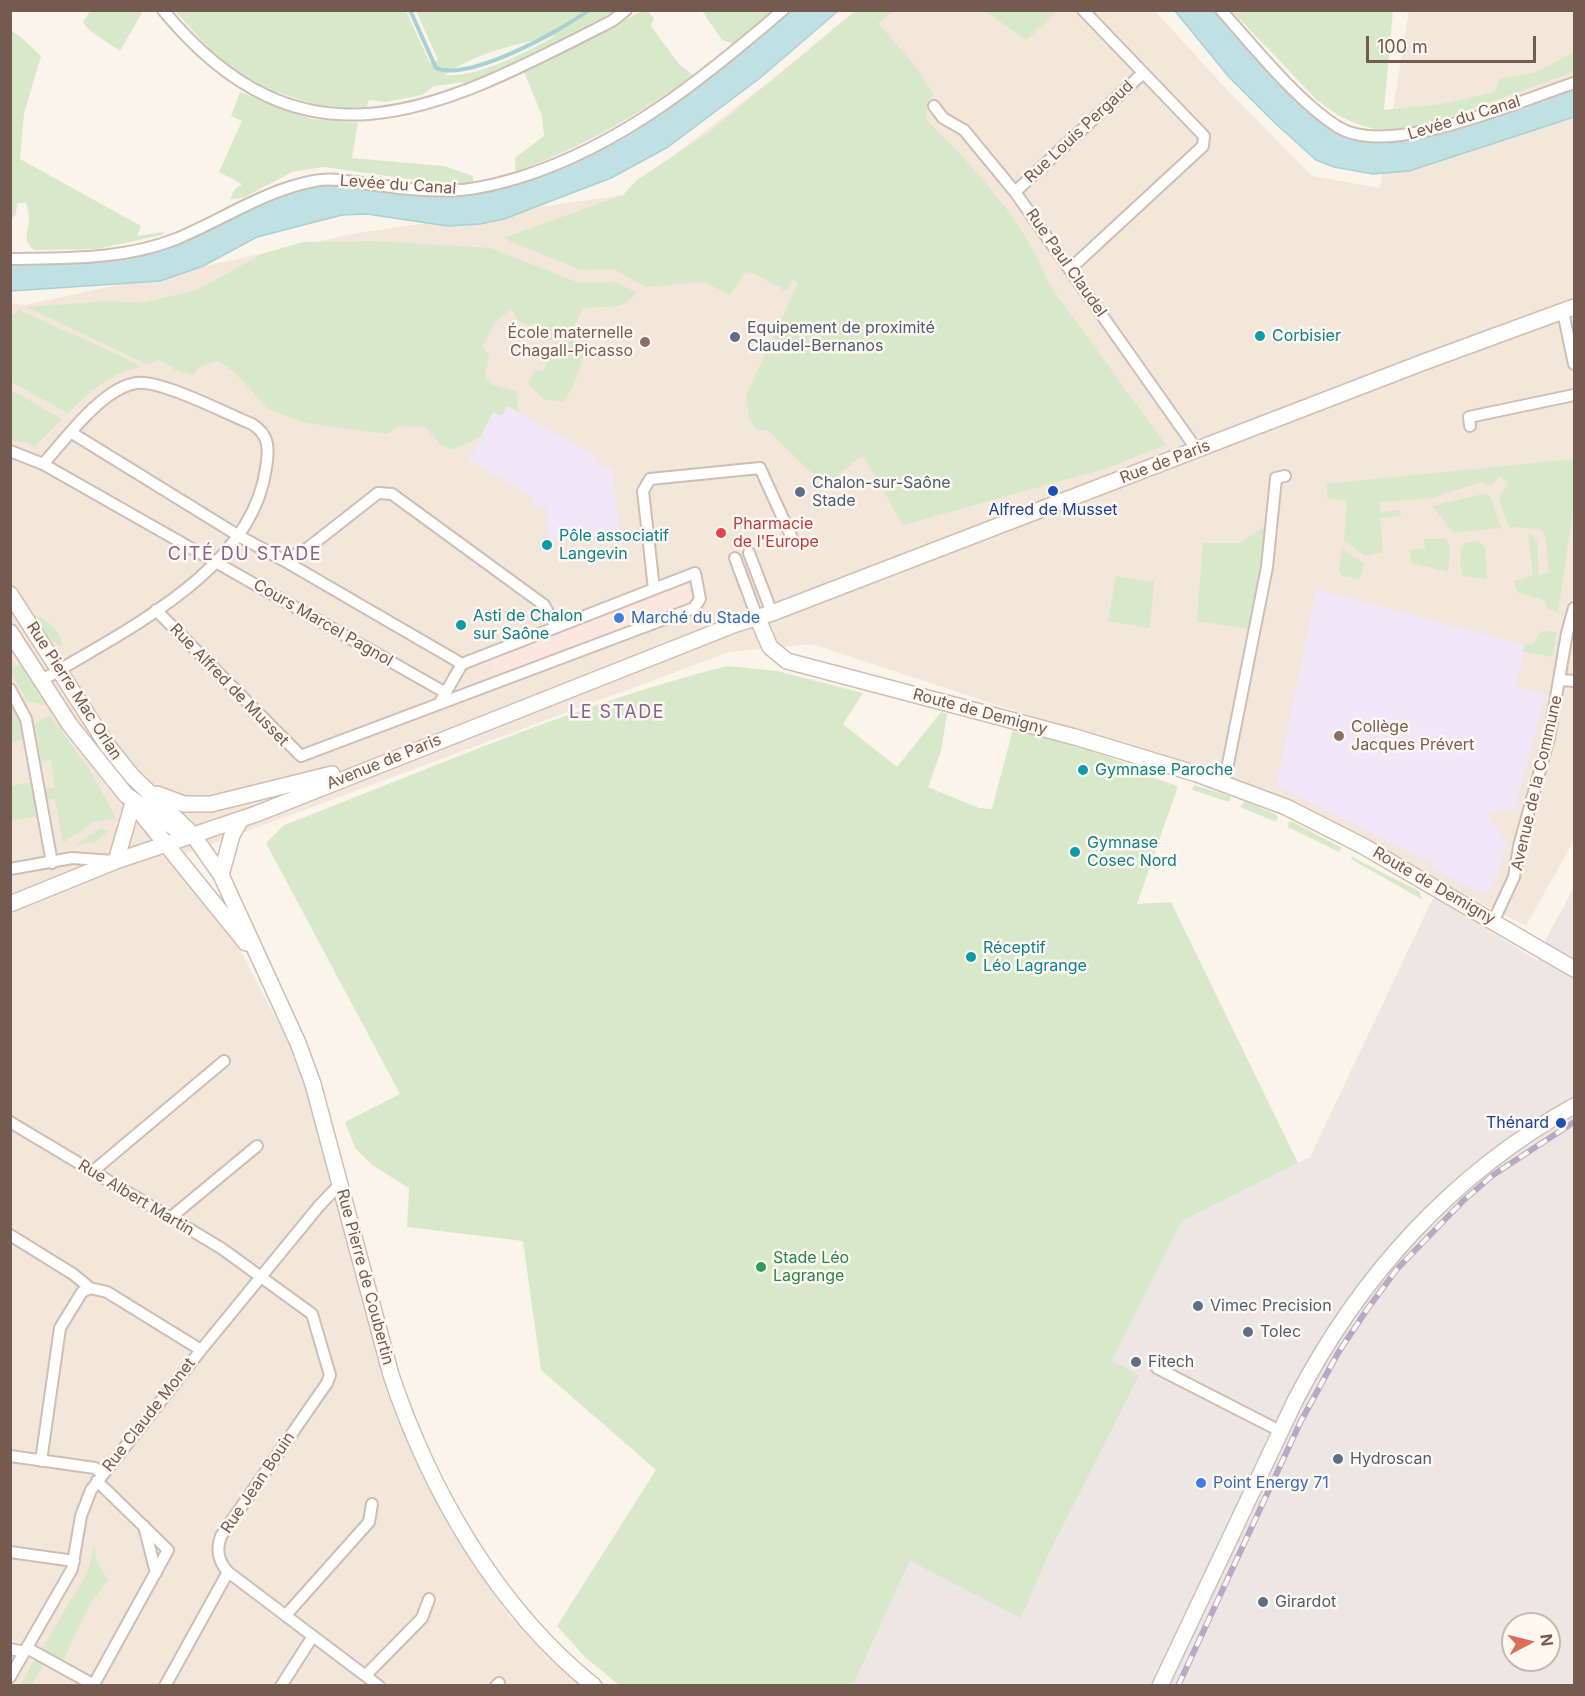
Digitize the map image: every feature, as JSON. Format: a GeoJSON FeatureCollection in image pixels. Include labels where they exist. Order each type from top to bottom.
{"type":"FeatureCollection","features":[{"type":"Feature","properties":{"kind":"main road","name":"Rue de Paris"},"geometry":{"type":"LineString","coordinates":[[764,615],[1569,310]]}},
{"type":"Feature","properties":{"kind":"main road","name":"Rue Pierre Mac Orlan"},"geometry":{"type":"LineString","coordinates":[[10,594],[107,745],[132,776],[149,791],[181,839]]}},
{"type":"Feature","properties":{"kind":"main road","name":"Avenue de Paris"},"geometry":{"type":"LineString","coordinates":[[10,904],[116,861],[241,819],[387,760],[764,615]]}},
{"type":"Feature","properties":{"kind":"main road","name":"Route de Demigny"},"geometry":{"type":"LineString","coordinates":[[764,615],[770,647],[788,661],[1075,737],[1224,784],[1287,807],[1363,846],[1575,969]]}},
{"type":"Feature","properties":{"kind":"main road","name":"Rue Pierre Mac Orlan"},"geometry":{"type":"LineString","coordinates":[[10,632],[70,725],[130,799],[181,839]]}},
{"type":"Feature","properties":{"kind":"main road"},"geometry":{"type":"LineString","coordinates":[[149,791],[184,804],[211,804],[387,760]]}},
{"type":"Feature","properties":{"kind":"main road","name":"Rue Pierre Mac Orlan"},"geometry":{"type":"LineString","coordinates":[[130,799],[181,839]]}},
{"type":"Feature","properties":{"kind":"main road"},"geometry":{"type":"LineString","coordinates":[[116,861],[130,799]]}},
{"type":"Feature","properties":{"kind":"main road"},"geometry":{"type":"LineString","coordinates":[[221,875],[232,836],[241,819]]}},
{"type":"Feature","properties":{"kind":"main road"},"geometry":{"type":"LineString","coordinates":[[181,839],[255,955]]}},
{"type":"Feature","properties":{"kind":"main road","name":"Rue Pierre de Coubertin"},"geometry":{"type":"LineString","coordinates":[[181,839],[221,875],[255,955],[298,1043],[325,1122],[391,1375],[405,1417],[428,1469],[463,1531],[502,1588],[588,1683]]}},
{"type":"Feature","properties":{"kind":"main road"},"geometry":{"type":"LineString","coordinates":[[1160,1686],[1280,1431],[1316,1360],[1353,1303],[1405,1240],[1461,1183],[1503,1150],[1575,1106]]}},
{"type":"Feature","properties":{"kind":"street"},"geometry":{"type":"LineString","coordinates":[[163,10],[195,47],[259,95],[338,116],[377,114],[439,101],[505,76],[612,21],[626,10]]}},
{"type":"Feature","properties":{"kind":"street","name":"Levée du Canal"},"geometry":{"type":"LineString","coordinates":[[10,259],[110,256],[144,248],[174,239],[257,200],[314,181],[329,179],[413,189],[461,190],[487,186],[552,167],[608,140],[684,93],[783,10]]}},
{"type":"Feature","properties":{"kind":"street"},"geometry":{"type":"LineString","coordinates":[[1070,270],[1203,146],[1204,136],[1083,10]]}},
{"type":"Feature","properties":{"kind":"street","name":"Levée du Canal"},"geometry":{"type":"LineString","coordinates":[[1221,10],[1278,73],[1321,113],[1338,127],[1366,136],[1389,138],[1436,129],[1575,82]]}},
{"type":"Feature","properties":{"kind":"street","name":"Rue Louis Pergaud"},"geometry":{"type":"LineString","coordinates":[[1016,192],[1143,73]]}},
{"type":"Feature","properties":{"kind":"street","name":"Rue Paul Claudel"},"geometry":{"type":"LineString","coordinates":[[934,106],[943,118],[964,130],[1016,192],[1186,431],[1197,450]]}},
{"type":"Feature","properties":{"kind":"street"},"geometry":{"type":"LineString","coordinates":[[1569,310],[1575,364]]}},
{"type":"Feature","properties":{"kind":"street"},"geometry":{"type":"LineString","coordinates":[[41,681],[125,634],[216,561],[239,536],[256,505],[266,474],[268,444],[261,429],[157,385],[146,383],[126,386],[105,399],[43,464]]}},
{"type":"Feature","properties":{"kind":"street"},"geometry":{"type":"LineString","coordinates":[[1470,426],[1468,417],[1575,395]]}},
{"type":"Feature","properties":{"kind":"street"},"geometry":{"type":"LineString","coordinates":[[72,433],[239,536]]}},
{"type":"Feature","properties":{"kind":"street","name":"Cours Marcel Pagnol"},"geometry":{"type":"LineString","coordinates":[[10,451],[43,464],[446,693]]}},
{"type":"Feature","properties":{"kind":"street"},"geometry":{"type":"LineString","coordinates":[[654,589],[643,491],[645,484],[657,477],[760,468],[791,536]]}},
{"type":"Feature","properties":{"kind":"street"},"geometry":{"type":"LineString","coordinates":[[1224,784],[1267,567],[1276,478],[1285,476]]}},
{"type":"Feature","properties":{"kind":"street"},"geometry":{"type":"LineString","coordinates":[[283,560],[297,556],[372,497],[385,491],[401,499],[544,605],[556,626]]}},
{"type":"Feature","properties":{"kind":"street","name":"Cours Marcel Pagnol"},"geometry":{"type":"LineString","coordinates":[[239,536],[462,664]]}},
{"type":"Feature","properties":{"kind":"street"},"geometry":{"type":"LineString","coordinates":[[749,553],[764,615]]}},
{"type":"Feature","properties":{"kind":"street"},"geometry":{"type":"LineString","coordinates":[[735,558],[764,615]]}},
{"type":"Feature","properties":{"kind":"street","name":"Rue Alfred de Musset"},"geometry":{"type":"LineString","coordinates":[[156,610],[301,756],[699,604],[700,589],[694,573],[462,664]]}},
{"type":"Feature","properties":{"kind":"street","name":"Avenue de la Commune"},"geometry":{"type":"LineString","coordinates":[[1494,920],[1514,876],[1519,846],[1543,766],[1561,680],[1567,633],[1575,608]]}},
{"type":"Feature","properties":{"kind":"street"},"geometry":{"type":"LineString","coordinates":[[439,704],[462,664]]}},
{"type":"Feature","properties":{"kind":"street"},"geometry":{"type":"LineString","coordinates":[[1561,680],[1575,681]]}},
{"type":"Feature","properties":{"kind":"street"},"geometry":{"type":"LineString","coordinates":[[11,692],[24,712],[31,741],[52,863]]}},
{"type":"Feature","properties":{"kind":"street"},"geometry":{"type":"LineString","coordinates":[[10,869],[77,858],[116,861]]}},
{"type":"Feature","properties":{"kind":"street"},"geometry":{"type":"LineString","coordinates":[[92,1172],[224,1061]]}},
{"type":"Feature","properties":{"kind":"street","name":"Rue Albert Martin"},"geometry":{"type":"LineString","coordinates":[[10,1122],[221,1248],[260,1277]]}},
{"type":"Feature","properties":{"kind":"street"},"geometry":{"type":"LineString","coordinates":[[170,1218],[257,1146]]}},
{"type":"Feature","properties":{"kind":"street","name":"Rue Claude Monet"},"geometry":{"type":"LineString","coordinates":[[10,1677],[67,1579],[74,1561],[81,1516],[100,1477],[260,1277],[341,1183]]}},
{"type":"Feature","properties":{"kind":"street"},"geometry":{"type":"LineString","coordinates":[[10,1235],[73,1274],[90,1288],[107,1292],[201,1350]]}},
{"type":"Feature","properties":{"kind":"street","name":"Rue Jean Bouin"},"geometry":{"type":"LineString","coordinates":[[228,1572],[222,1566],[218,1551],[221,1536],[330,1375],[312,1314],[260,1277]]}},
{"type":"Feature","properties":{"kind":"street"},"geometry":{"type":"LineString","coordinates":[[41,1461],[60,1328],[63,1319],[82,1292],[90,1288]]}},
{"type":"Feature","properties":{"kind":"street"},"geometry":{"type":"LineString","coordinates":[[1157,1368],[1280,1431]]}},
{"type":"Feature","properties":{"kind":"street"},"geometry":{"type":"LineString","coordinates":[[10,1456],[95,1468],[100,1477],[168,1550],[93,1685],[26,1650],[10,1649]]}},
{"type":"Feature","properties":{"kind":"street"},"geometry":{"type":"LineString","coordinates":[[286,1615],[369,1522],[372,1504]]}},
{"type":"Feature","properties":{"kind":"street"},"geometry":{"type":"LineString","coordinates":[[144,1526],[156,1573]]}},
{"type":"Feature","properties":{"kind":"street"},"geometry":{"type":"LineString","coordinates":[[10,1552],[74,1561]]}},
{"type":"Feature","properties":{"kind":"street"},"geometry":{"type":"LineString","coordinates":[[165,1686],[228,1572],[379,1686]]}},
{"type":"Feature","properties":{"kind":"street"},"geometry":{"type":"LineString","coordinates":[[366,1675],[422,1618],[429,1599]]}},
{"type":"Feature","properties":{"kind":"street"},"geometry":{"type":"LineString","coordinates":[[281,1686],[314,1636]]}},
{"type":"Feature","properties":{"kind":"shaded area"},"geometry":{"type":"Polygon","coordinates":[[[860,11],[1155,11],[1229,92],[1312,176],[1380,188],[1409,11],[1574,11],[1574,840],[1526,926],[1265,793],[812,644],[729,652],[183,855],[239,948],[290,1045],[326,1144],[394,1403],[478,1567],[510,1618],[592,1675],[581,1686],[11,1685],[10,303],[25,305],[357,233],[623,195],[860,11]]]}},
{"type":"Feature","properties":{"kind":"shaded area"},"geometry":{"type":"Polygon","coordinates":[[[507,406],[599,458],[600,468],[613,467],[619,533],[549,541],[546,507],[534,508],[532,497],[469,460],[493,412],[507,406]]]}},
{"type":"Feature","properties":{"kind":"shaded area","name":"Marché du Stade"},"geometry":{"type":"Polygon","coordinates":[[[686,582],[694,601],[496,676],[488,657],[686,582]]]}},
{"type":"Feature","properties":{"kind":"shaded area"},"geometry":{"type":"Polygon","coordinates":[[[1316,589],[1525,645],[1516,687],[1546,694],[1515,810],[1491,811],[1488,817],[1508,842],[1494,887],[1488,892],[1480,893],[1432,869],[1431,860],[1419,857],[1276,786],[1316,589]]]}},
{"type":"Feature","properties":{"kind":"shaded area"},"geometry":{"type":"Polygon","coordinates":[[[1574,887],[1574,1685],[846,1686],[855,1681],[910,1561],[1021,1617],[1049,1554],[1138,1375],[1111,1362],[1182,1221],[1310,1157],[1434,896],[1538,961],[1547,937],[1574,887]]]}},
{"type":"Feature","properties":{"kind":"green space"},"geometry":{"type":"Polygon","coordinates":[[[856,10],[894,11],[878,23],[917,68],[933,94],[927,103],[926,120],[980,176],[1013,218],[1040,262],[1050,286],[1166,445],[1107,468],[903,525],[863,455],[825,486],[768,430],[757,430],[750,420],[746,396],[798,283],[793,280],[786,291],[753,273],[745,272],[730,295],[704,282],[646,287],[614,269],[580,270],[503,238],[623,195],[637,180],[711,131],[856,10]]]}},
{"type":"Feature","properties":{"kind":"green space"},"geometry":{"type":"Polygon","coordinates":[[[90,11],[143,11],[120,51],[90,31],[83,22],[90,11]]]}},
{"type":"Feature","properties":{"kind":"green space"},"geometry":{"type":"Polygon","coordinates":[[[175,11],[406,11],[430,63],[438,60],[416,11],[616,11],[504,71],[466,82],[434,86],[422,95],[386,102],[369,100],[367,107],[329,109],[252,84],[219,60],[175,11]],[[555,36],[483,55],[445,75],[458,75],[486,68],[555,36]]]}},
{"type":"Feature","properties":{"kind":"green space"},"geometry":{"type":"Polygon","coordinates":[[[642,11],[648,11],[654,18],[651,26],[679,64],[693,75],[608,130],[516,172],[515,158],[544,136],[542,116],[524,72],[642,11]]]}},
{"type":"Feature","properties":{"kind":"green space"},"geometry":{"type":"Polygon","coordinates":[[[702,11],[772,11],[734,44],[722,40],[702,11]]]}},
{"type":"Feature","properties":{"kind":"green space"},"geometry":{"type":"Polygon","coordinates":[[[985,11],[1057,11],[1026,40],[985,11]]]}},
{"type":"Feature","properties":{"kind":"green space"},"geometry":{"type":"Polygon","coordinates":[[[1232,11],[1393,11],[1384,110],[1442,104],[1495,92],[1500,79],[1536,72],[1574,52],[1574,72],[1431,123],[1390,133],[1360,125],[1339,116],[1317,100],[1232,11]]]}},
{"type":"Feature","properties":{"kind":"green space"},"geometry":{"type":"Polygon","coordinates":[[[11,31],[41,56],[24,114],[20,159],[141,226],[137,236],[164,232],[162,235],[97,249],[34,250],[27,238],[29,218],[26,203],[17,203],[16,214],[11,221],[11,31]]]}},
{"type":"Feature","properties":{"kind":"green space"},"geometry":{"type":"Polygon","coordinates":[[[240,92],[311,119],[358,123],[352,158],[444,166],[473,176],[473,182],[438,183],[323,167],[292,172],[243,198],[230,199],[235,189],[242,184],[219,172],[242,121],[231,116],[240,92]]]}},
{"type":"Feature","properties":{"kind":"green space"},"geometry":{"type":"Polygon","coordinates":[[[376,241],[491,248],[579,283],[614,282],[637,292],[631,299],[619,305],[582,309],[571,333],[575,341],[584,347],[584,353],[574,383],[563,402],[544,399],[528,384],[534,371],[545,370],[546,359],[556,341],[538,340],[534,334],[538,329],[535,322],[529,326],[518,321],[511,308],[493,325],[483,347],[489,355],[485,377],[493,385],[516,391],[519,412],[508,406],[501,416],[493,412],[480,438],[451,450],[441,445],[425,427],[399,426],[387,434],[307,423],[270,410],[235,373],[218,361],[199,367],[193,375],[176,370],[158,359],[151,364],[144,363],[26,307],[110,301],[142,303],[197,290],[262,254],[303,242],[376,241]]]}},
{"type":"Feature","properties":{"kind":"green space"},"geometry":{"type":"Polygon","coordinates":[[[19,310],[126,358],[140,367],[119,374],[101,384],[68,413],[11,382],[11,317],[19,310]]]}},
{"type":"Feature","properties":{"kind":"green space"},"geometry":{"type":"Polygon","coordinates":[[[11,390],[62,419],[34,447],[27,442],[11,442],[11,390]]]}},
{"type":"Feature","properties":{"kind":"green space"},"geometry":{"type":"Polygon","coordinates":[[[1574,459],[1574,504],[1558,613],[1547,608],[1545,601],[1517,592],[1514,581],[1533,576],[1528,534],[1532,535],[1537,542],[1539,575],[1549,572],[1545,535],[1541,529],[1509,527],[1499,499],[1508,482],[1499,476],[1492,486],[1481,482],[1431,498],[1380,502],[1380,512],[1400,510],[1401,516],[1380,518],[1383,552],[1365,556],[1344,540],[1347,501],[1327,498],[1327,484],[1574,459]]]}},
{"type":"Feature","properties":{"kind":"green space"},"geometry":{"type":"Polygon","coordinates":[[[1483,494],[1490,496],[1501,528],[1454,533],[1432,506],[1483,494]]]}},
{"type":"Feature","properties":{"kind":"green space"},"geometry":{"type":"Polygon","coordinates":[[[1266,525],[1261,570],[1249,629],[1197,621],[1203,543],[1241,543],[1266,525]]]}},
{"type":"Feature","properties":{"kind":"green space"},"geometry":{"type":"Polygon","coordinates":[[[1424,539],[1446,539],[1450,547],[1448,572],[1412,563],[1409,550],[1425,548],[1424,539]]]}},
{"type":"Feature","properties":{"kind":"green space"},"geometry":{"type":"Polygon","coordinates":[[[1477,541],[1485,546],[1487,579],[1463,576],[1461,550],[1465,543],[1477,541]]]}},
{"type":"Feature","properties":{"kind":"green space"},"geometry":{"type":"Polygon","coordinates":[[[1342,549],[1364,564],[1360,579],[1341,576],[1339,569],[1342,549]]]}},
{"type":"Feature","properties":{"kind":"green space"},"geometry":{"type":"Polygon","coordinates":[[[1116,576],[1154,582],[1150,628],[1108,621],[1116,576]]]}},
{"type":"Feature","properties":{"kind":"green space"},"geometry":{"type":"Polygon","coordinates":[[[40,617],[55,629],[62,642],[62,647],[50,639],[36,619],[40,617]]]}},
{"type":"Feature","properties":{"kind":"green space"},"geometry":{"type":"Polygon","coordinates":[[[1542,631],[1557,632],[1552,657],[1523,651],[1525,645],[1533,644],[1542,631]]]}},
{"type":"Feature","properties":{"kind":"green space"},"geometry":{"type":"Polygon","coordinates":[[[21,665],[47,706],[27,701],[11,673],[11,668],[21,665]]]}},
{"type":"Feature","properties":{"kind":"green space"},"geometry":{"type":"Polygon","coordinates":[[[727,666],[777,671],[863,693],[843,724],[897,767],[941,712],[947,714],[941,751],[928,787],[979,808],[992,809],[1013,729],[1069,741],[1104,752],[1104,755],[1138,769],[1137,772],[1178,786],[1137,904],[1171,902],[1298,1163],[1182,1221],[1112,1361],[1139,1375],[1049,1554],[1021,1618],[910,1561],[855,1681],[846,1685],[619,1685],[585,1657],[557,1626],[656,1470],[541,1370],[523,1241],[407,1227],[409,1188],[372,1165],[355,1148],[345,1122],[400,1094],[266,843],[284,825],[504,739],[615,699],[727,666]]]}},
{"type":"Feature","properties":{"kind":"green space"},"geometry":{"type":"Polygon","coordinates":[[[17,707],[25,739],[11,742],[10,710],[17,707]]]}},
{"type":"Feature","properties":{"kind":"green space"},"geometry":{"type":"Polygon","coordinates":[[[50,715],[89,769],[117,819],[96,821],[63,843],[55,799],[46,800],[45,789],[55,787],[51,760],[41,761],[35,724],[50,715]]]}},
{"type":"Feature","properties":{"kind":"green space"},"geometry":{"type":"Polygon","coordinates":[[[33,782],[39,816],[11,821],[10,786],[33,782]]]}},
{"type":"Feature","properties":{"kind":"green space"},"geometry":{"type":"Polygon","coordinates":[[[1194,785],[1230,796],[1231,799],[1229,802],[1192,790],[1194,785]]]}},
{"type":"Feature","properties":{"kind":"green space"},"geometry":{"type":"Polygon","coordinates":[[[1245,801],[1275,814],[1278,817],[1276,822],[1240,807],[1245,801]]]}},
{"type":"Feature","properties":{"kind":"green space"},"geometry":{"type":"Polygon","coordinates":[[[1289,822],[1342,848],[1339,852],[1288,827],[1289,822]]]}},
{"type":"Feature","properties":{"kind":"green space"},"geometry":{"type":"Polygon","coordinates":[[[100,828],[109,830],[96,842],[75,845],[100,828]]]}},
{"type":"Feature","properties":{"kind":"green space"},"geometry":{"type":"Polygon","coordinates":[[[1352,857],[1419,891],[1423,900],[1351,859],[1352,857]]]}},
{"type":"Feature","properties":{"kind":"green space"},"geometry":{"type":"Polygon","coordinates":[[[94,1546],[97,1562],[108,1580],[91,1602],[63,1660],[42,1648],[87,1573],[94,1546]]]}},
{"type":"Feature","properties":{"kind":"green space"},"geometry":{"type":"Polygon","coordinates":[[[35,1659],[44,1664],[32,1685],[20,1685],[35,1659]]]}},
{"type":"Feature","properties":{"kind":"water"},"geometry":{"type":"Polygon","coordinates":[[[791,11],[838,11],[760,78],[668,147],[611,178],[504,219],[480,224],[448,226],[367,214],[342,215],[257,237],[203,266],[160,281],[11,291],[10,263],[159,249],[203,233],[279,196],[317,184],[354,185],[429,195],[473,194],[527,180],[592,153],[631,132],[791,11]]]}},
{"type":"Feature","properties":{"kind":"water"},"geometry":{"type":"Polygon","coordinates":[[[1175,11],[1215,11],[1277,78],[1364,140],[1392,143],[1423,137],[1574,87],[1574,117],[1409,171],[1373,174],[1334,167],[1316,160],[1275,123],[1229,77],[1175,11]]]}},
{"type":"Feature","properties":{"kind":"waterway"},"geometry":{"type":"LineString","coordinates":[[410,10],[436,68],[451,70],[470,68],[514,52],[558,30],[589,10]]}},
{"type":"Feature","properties":{"kind":"railway"},"geometry":{"type":"LineString","coordinates":[[1178,1686],[1300,1423],[1338,1353],[1366,1311],[1397,1269],[1464,1200],[1493,1175],[1574,1122]]}},
{"type":"Feature","properties":{"kind":"place","name":"Corbisier"},"geometry":{"type":"Point","coordinates":[1260,336]}},
{"type":"Feature","properties":{"kind":"place","name":"Equipement de proximité Claudel-Bernanos"},"geometry":{"type":"Point","coordinates":[735,337]}},
{"type":"Feature","properties":{"kind":"place","name":"École maternelle Chagall-Picasso"},"geometry":{"type":"Point","coordinates":[645,342]}},
{"type":"Feature","properties":{"kind":"place","name":"Alfred de Musset"},"geometry":{"type":"Point","coordinates":[1053,491]}},
{"type":"Feature","properties":{"kind":"place","name":"Chalon-sur-Saône Stade"},"geometry":{"type":"Point","coordinates":[800,492]}},
{"type":"Feature","properties":{"kind":"place","name":"Pharmacie de l'Europe"},"geometry":{"type":"Point","coordinates":[721,533]}},
{"type":"Feature","properties":{"kind":"place","name":"Pôle associatif Langevin"},"geometry":{"type":"Point","coordinates":[547,545]}},
{"type":"Feature","properties":{"kind":"place","name":"Marché du Stade"},"geometry":{"type":"Point","coordinates":[619,618]}},
{"type":"Feature","properties":{"kind":"place","name":"Asti de Chalon sur Saône"},"geometry":{"type":"Point","coordinates":[461,625]}},
{"type":"Feature","properties":{"kind":"place","name":"Collège Jacques Prévert"},"geometry":{"type":"Point","coordinates":[1339,736]}},
{"type":"Feature","properties":{"kind":"place","name":"Gymnase Paroche"},"geometry":{"type":"Point","coordinates":[1083,770]}},
{"type":"Feature","properties":{"kind":"place","name":"Gymnase Cosec Nord"},"geometry":{"type":"Point","coordinates":[1075,852]}},
{"type":"Feature","properties":{"kind":"place","name":"Réceptif Léo Lagrange"},"geometry":{"type":"Point","coordinates":[971,957]}},
{"type":"Feature","properties":{"kind":"place","name":"Thénard"},"geometry":{"type":"Point","coordinates":[1561,1123]}},
{"type":"Feature","properties":{"kind":"place","name":"Stade Léo Lagrange"},"geometry":{"type":"Point","coordinates":[761,1267]}},
{"type":"Feature","properties":{"kind":"place","name":"Vimec Precision"},"geometry":{"type":"Point","coordinates":[1198,1306]}},
{"type":"Feature","properties":{"kind":"place","name":"Tolec"},"geometry":{"type":"Point","coordinates":[1248,1332]}},
{"type":"Feature","properties":{"kind":"place","name":"Fitech"},"geometry":{"type":"Point","coordinates":[1136,1362]}},
{"type":"Feature","properties":{"kind":"place","name":"Hydroscan"},"geometry":{"type":"Point","coordinates":[1338,1459]}},
{"type":"Feature","properties":{"kind":"place","name":"Point Energy 71"},"geometry":{"type":"Point","coordinates":[1201,1483]}},
{"type":"Feature","properties":{"kind":"place","name":"Girardot"},"geometry":{"type":"Point","coordinates":[1263,1602]}},
{"type":"Feature","properties":{"kind":"district","name":"CITÉ DU STADE"},"geometry":{"type":"Point","coordinates":[245,555]}},
{"type":"Feature","properties":{"kind":"district","name":"LE STADE"},"geometry":{"type":"Point","coordinates":[617,713]}}]}
